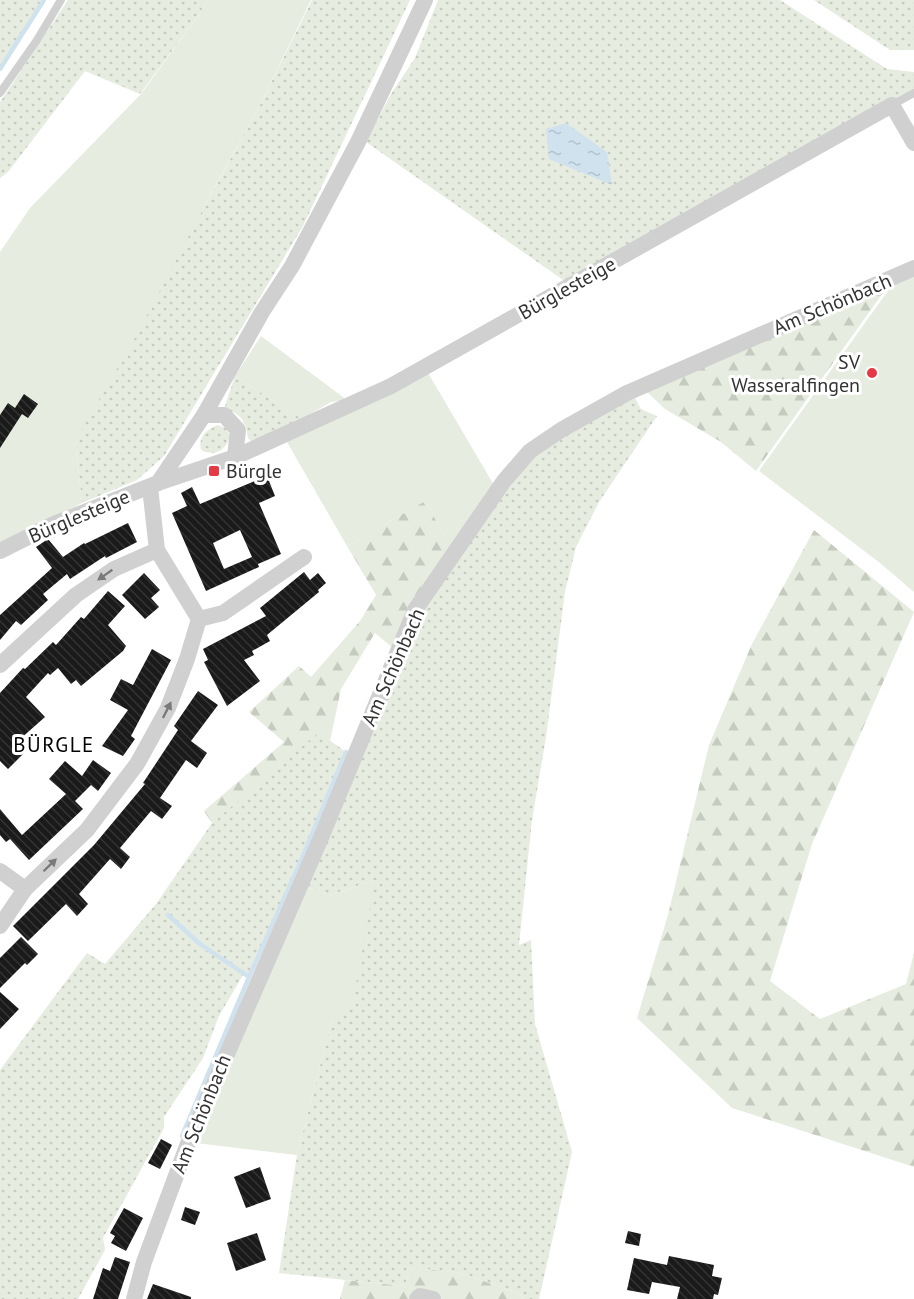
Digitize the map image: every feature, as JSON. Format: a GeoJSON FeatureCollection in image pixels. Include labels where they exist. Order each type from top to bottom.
{"type":"FeatureCollection","features":[{"type":"Feature","properties":{"kind":"street"},"geometry":{"type":"LineString","coordinates":[[199,619],[157,550],[154,485],[204,415],[262,312],[292,266],[358,142],[425,0]]}},
{"type":"Feature","properties":{"kind":"street"},"geometry":{"type":"LineString","coordinates":[[892,105],[914,143]]}},
{"type":"Feature","properties":{"kind":"street","name":"Bürglesteige"},"geometry":{"type":"LineString","coordinates":[[0,551],[54,524],[154,485],[235,457],[391,386],[892,105]]}},
{"type":"Feature","properties":{"kind":"street","name":"Am Schönbach"},"geometry":{"type":"LineString","coordinates":[[134,1299],[144,1262],[187,1146],[320,840],[415,610],[504,481],[530,451],[561,430],[627,393],[914,268]]}},
{"type":"Feature","properties":{"kind":"street"},"geometry":{"type":"LineString","coordinates":[[204,415],[224,414],[238,430],[235,457]]}},
{"type":"Feature","properties":{"kind":"street"},"geometry":{"type":"LineString","coordinates":[[0,665],[76,595],[114,569],[157,550]]}},
{"type":"Feature","properties":{"kind":"street"},"geometry":{"type":"LineString","coordinates":[[199,619],[223,613],[304,557]]}},
{"type":"Feature","properties":{"kind":"street"},"geometry":{"type":"LineString","coordinates":[[0,926],[25,889],[87,830],[137,764],[168,708],[187,659],[199,619]]}},
{"type":"Feature","properties":{"kind":"street"},"geometry":{"type":"LineString","coordinates":[[0,871],[25,889]]}},
{"type":"Feature","properties":{"kind":"street"},"geometry":{"type":"LineString","coordinates":[[417,1299],[420,1296],[433,1299]]}},
{"type":"Feature","properties":{"kind":"lane"},"geometry":{"type":"LineString","coordinates":[[0,93],[37,40],[61,0]]}},
{"type":"Feature","properties":{"kind":"lane"},"geometry":{"type":"LineString","coordinates":[[892,105],[914,93]]}},
{"type":"Feature","properties":{"kind":"green space"},"geometry":{"type":"Polygon","coordinates":[[[0,0],[44,0],[0,69],[0,0]]]}},
{"type":"Feature","properties":{"kind":"green space"},"geometry":{"type":"Polygon","coordinates":[[[68,0],[207,0],[200,13],[140,94],[85,71],[8,172],[0,178],[0,102],[68,0]]]}},
{"type":"Feature","properties":{"kind":"green space"},"geometry":{"type":"Polygon","coordinates":[[[207,0],[311,0],[257,111],[135,338],[75,441],[82,503],[0,545],[0,252],[30,208],[141,94],[207,0]]]}},
{"type":"Feature","properties":{"kind":"green space"},"geometry":{"type":"Polygon","coordinates":[[[312,0],[410,0],[303,226],[164,456],[137,480],[82,503],[75,441],[257,111],[312,0]]]}},
{"type":"Feature","properties":{"kind":"green space"},"geometry":{"type":"Polygon","coordinates":[[[438,0],[780,0],[887,69],[914,72],[914,89],[566,282],[366,142],[391,94],[415,58],[438,0]]]}},
{"type":"Feature","properties":{"kind":"green space"},"geometry":{"type":"Polygon","coordinates":[[[814,0],[914,0],[914,50],[890,50],[814,0]]]}},
{"type":"Feature","properties":{"kind":"green space","name":"SV Wasseralfingen"},"geometry":{"type":"Polygon","coordinates":[[[914,268],[914,592],[880,563],[759,471],[900,274],[914,268]]]}},
{"type":"Feature","properties":{"kind":"green space"},"geometry":{"type":"Polygon","coordinates":[[[890,283],[756,471],[721,442],[665,409],[644,389],[890,283]]]}},
{"type":"Feature","properties":{"kind":"green space"},"geometry":{"type":"Polygon","coordinates":[[[261,336],[347,400],[331,402],[302,419],[235,376],[261,336]]]}},
{"type":"Feature","properties":{"kind":"green space"},"geometry":{"type":"Polygon","coordinates":[[[428,373],[495,487],[452,548],[425,501],[347,546],[287,442],[428,373]]]}},
{"type":"Feature","properties":{"kind":"green space"},"geometry":{"type":"Polygon","coordinates":[[[235,376],[302,419],[253,443],[248,438],[246,427],[239,415],[224,409],[235,376]]]}},
{"type":"Feature","properties":{"kind":"green space"},"geometry":{"type":"Polygon","coordinates":[[[634,396],[641,409],[657,416],[599,502],[576,547],[565,592],[546,737],[532,820],[519,945],[531,940],[535,1024],[572,1152],[539,1299],[524,1299],[516,1292],[456,1272],[412,1268],[404,1286],[279,1273],[297,1155],[332,1019],[375,880],[330,895],[305,887],[416,625],[434,593],[526,464],[558,436],[634,396]]]}},
{"type":"Feature","properties":{"kind":"green space"},"geometry":{"type":"Polygon","coordinates":[[[217,425],[226,428],[230,435],[226,445],[220,451],[211,453],[201,450],[200,445],[204,434],[217,425]]]}},
{"type":"Feature","properties":{"kind":"green space"},"geometry":{"type":"Polygon","coordinates":[[[425,501],[452,548],[394,649],[375,633],[341,689],[330,741],[318,733],[212,823],[204,811],[284,742],[249,712],[299,666],[311,677],[360,621],[376,595],[347,546],[425,501]]]}},
{"type":"Feature","properties":{"kind":"green space"},"geometry":{"type":"Polygon","coordinates":[[[814,530],[914,612],[812,844],[770,981],[820,1019],[906,984],[914,953],[914,1167],[732,1108],[637,1018],[668,915],[709,745],[752,644],[814,530]]]}},
{"type":"Feature","properties":{"kind":"green space"},"geometry":{"type":"Polygon","coordinates":[[[318,732],[346,752],[250,973],[243,975],[219,1016],[203,1058],[164,1117],[164,1128],[103,1238],[105,1250],[78,1299],[0,1299],[0,1070],[87,953],[105,964],[156,904],[212,823],[318,732]]]}},
{"type":"Feature","properties":{"kind":"green space"},"geometry":{"type":"Polygon","coordinates":[[[375,880],[352,1007],[332,1019],[297,1155],[196,1143],[305,887],[330,895],[375,880]]]}},
{"type":"Feature","properties":{"kind":"green space"},"geometry":{"type":"Polygon","coordinates":[[[412,1268],[456,1272],[516,1292],[524,1299],[340,1299],[345,1280],[404,1286],[412,1268]]]}},
{"type":"Feature","properties":{"kind":"water"},"geometry":{"type":"Polygon","coordinates":[[[566,123],[607,152],[612,185],[549,159],[546,129],[566,123]]]}},
{"type":"Feature","properties":{"kind":"building"},"geometry":{"type":"Polygon","coordinates":[[[24,394],[38,404],[28,418],[22,414],[0,448],[0,415],[8,403],[15,408],[24,394]]]}},
{"type":"Feature","properties":{"kind":"building"},"geometry":{"type":"Polygon","coordinates":[[[267,476],[275,496],[259,503],[281,554],[258,564],[259,567],[206,591],[172,513],[187,506],[181,493],[192,487],[200,504],[267,476]],[[240,530],[213,543],[224,569],[252,557],[240,530]]]}},
{"type":"Feature","properties":{"kind":"building"},"geometry":{"type":"Polygon","coordinates":[[[128,523],[137,542],[106,558],[105,556],[70,579],[67,574],[43,594],[48,600],[21,625],[16,621],[0,640],[0,615],[52,568],[36,547],[48,539],[63,557],[84,543],[128,523]]]}},
{"type":"Feature","properties":{"kind":"building"},"geometry":{"type":"Polygon","coordinates":[[[304,572],[310,580],[318,573],[326,583],[318,590],[319,592],[267,635],[270,641],[252,651],[254,655],[244,660],[260,681],[227,706],[204,662],[208,660],[203,649],[266,616],[260,608],[304,572]]]}},
{"type":"Feature","properties":{"kind":"building"},"geometry":{"type":"Polygon","coordinates":[[[144,573],[160,590],[151,598],[159,607],[145,619],[122,595],[144,573]]]}},
{"type":"Feature","properties":{"kind":"building"},"geometry":{"type":"Polygon","coordinates":[[[108,591],[125,606],[108,625],[126,646],[81,686],[76,680],[71,684],[58,668],[50,675],[48,673],[26,697],[45,717],[19,740],[28,749],[8,769],[0,761],[0,693],[23,668],[25,669],[53,642],[56,645],[81,617],[84,619],[108,591]]]}},
{"type":"Feature","properties":{"kind":"building"},"geometry":{"type":"Polygon","coordinates":[[[152,649],[171,660],[131,736],[135,739],[123,756],[102,746],[128,710],[110,700],[121,679],[133,685],[152,649]]]}},
{"type":"Feature","properties":{"kind":"building"},"geometry":{"type":"Polygon","coordinates":[[[198,691],[218,705],[191,741],[207,753],[197,768],[186,760],[160,798],[172,806],[162,819],[151,811],[120,848],[130,857],[121,869],[110,859],[79,894],[88,904],[77,916],[66,904],[28,941],[13,926],[94,845],[145,784],[143,783],[178,730],[174,726],[198,691]]]}},
{"type":"Feature","properties":{"kind":"building"},"geometry":{"type":"Polygon","coordinates":[[[93,760],[111,773],[98,791],[91,785],[75,801],[83,809],[29,860],[10,839],[6,842],[0,835],[0,809],[22,835],[66,794],[49,779],[65,761],[82,776],[93,760]]]}},
{"type":"Feature","properties":{"kind":"building"},"geometry":{"type":"Polygon","coordinates":[[[21,937],[38,954],[27,965],[25,963],[0,988],[0,958],[21,937]]]}},
{"type":"Feature","properties":{"kind":"building"},"geometry":{"type":"Polygon","coordinates":[[[0,992],[19,1009],[0,1029],[0,992]]]}},
{"type":"Feature","properties":{"kind":"building"},"geometry":{"type":"Polygon","coordinates":[[[161,1139],[172,1145],[160,1169],[148,1163],[161,1139]]]}},
{"type":"Feature","properties":{"kind":"building"},"geometry":{"type":"Polygon","coordinates":[[[260,1167],[271,1199],[246,1208],[234,1177],[260,1167]]]}},
{"type":"Feature","properties":{"kind":"building"},"geometry":{"type":"Polygon","coordinates":[[[185,1207],[200,1212],[195,1225],[181,1220],[185,1207]]]}},
{"type":"Feature","properties":{"kind":"building"},"geometry":{"type":"Polygon","coordinates":[[[124,1208],[143,1218],[126,1251],[111,1243],[115,1236],[110,1233],[124,1208]]]}},
{"type":"Feature","properties":{"kind":"building"},"geometry":{"type":"Polygon","coordinates":[[[628,1231],[641,1234],[639,1246],[625,1243],[628,1231]]]}},
{"type":"Feature","properties":{"kind":"building"},"geometry":{"type":"Polygon","coordinates":[[[257,1233],[266,1260],[236,1271],[227,1243],[257,1233]]]}},
{"type":"Feature","properties":{"kind":"building"},"geometry":{"type":"Polygon","coordinates":[[[669,1256],[714,1265],[712,1276],[722,1278],[718,1295],[714,1294],[713,1299],[677,1299],[680,1287],[652,1282],[649,1294],[627,1290],[634,1258],[667,1265],[669,1256]]]}},
{"type":"Feature","properties":{"kind":"building"},"geometry":{"type":"Polygon","coordinates":[[[115,1257],[130,1262],[118,1299],[93,1299],[103,1268],[110,1271],[115,1257]]]}},
{"type":"Feature","properties":{"kind":"building"},"geometry":{"type":"Polygon","coordinates":[[[153,1284],[191,1297],[191,1299],[147,1299],[153,1284]]]}},
{"type":"Feature","properties":{"kind":"waterway"},"geometry":{"type":"LineString","coordinates":[[0,69],[44,0]]}},
{"type":"Feature","properties":{"kind":"waterway"},"geometry":{"type":"LineString","coordinates":[[249,977],[346,752]]}},
{"type":"Feature","properties":{"kind":"waterway"},"geometry":{"type":"LineString","coordinates":[[168,915],[200,944],[249,977],[182,1136]]}},
{"type":"Feature","properties":{"kind":"place","name":"SV Wasseralfingen"},"geometry":{"type":"Point","coordinates":[872,373]}},
{"type":"Feature","properties":{"kind":"place","name":"Bürgle"},"geometry":{"type":"Point","coordinates":[214,471]}},
{"type":"Feature","properties":{"kind":"district","name":"BÜRGLE"},"geometry":{"type":"Point","coordinates":[54,744]}}]}
